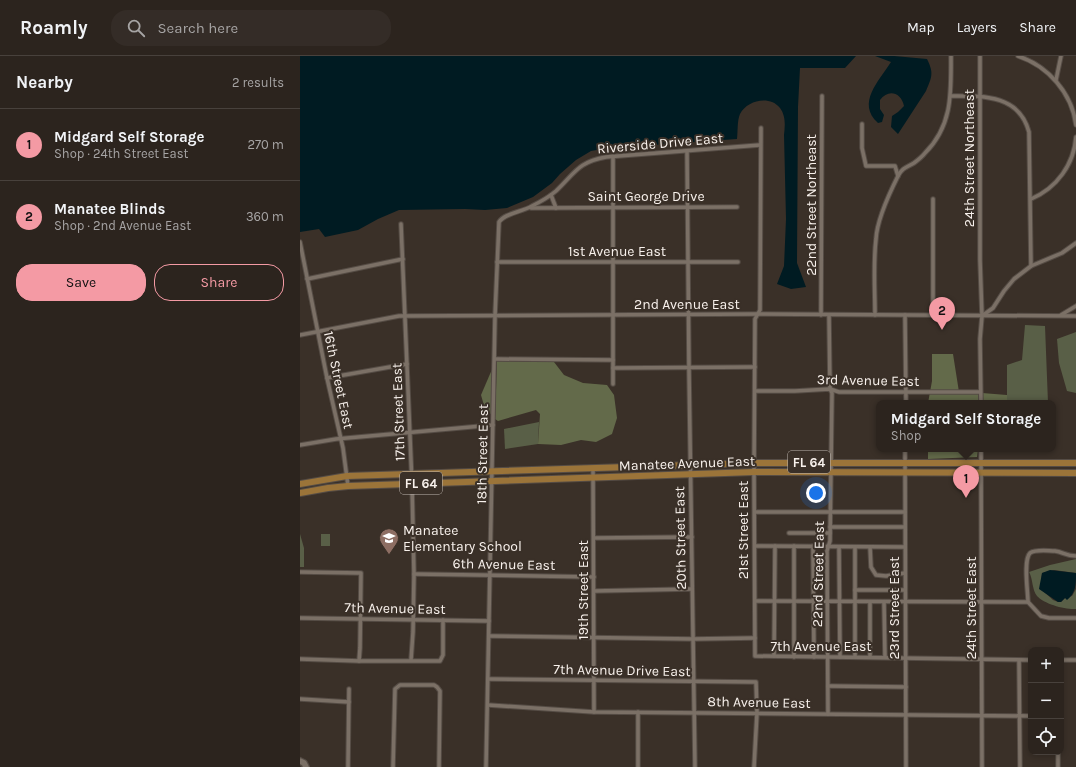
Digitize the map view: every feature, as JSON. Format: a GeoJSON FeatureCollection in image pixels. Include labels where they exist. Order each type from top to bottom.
{"type":"FeatureCollection","features":[{"type":"Feature","properties":{"kind":"main road","name":"Manatee Avenue East"},"geometry":{"type":"LineString","coordinates":[[300,484],[347,476],[691,464],[830,462],[982,464],[1076,463]]}},
{"type":"Feature","properties":{"kind":"main road","name":"Manatee Avenue East"},"geometry":{"type":"LineString","coordinates":[[300,493],[348,486],[754,472],[1076,473]]}},
{"type":"Feature","properties":{"kind":"main road"},"geometry":{"type":"LineString","coordinates":[[300,760],[306,767]]}},
{"type":"Feature","properties":{"kind":"street"},"geometry":{"type":"LineString","coordinates":[[875,315],[876,239],[878,225],[898,176],[903,169],[921,158],[933,144],[946,120],[950,96],[951,56]]}},
{"type":"Feature","properties":{"kind":"street","name":"24th Street Northeast"},"geometry":{"type":"LineString","coordinates":[[980,56],[980,260],[982,316]]}},
{"type":"Feature","properties":{"kind":"street"},"geometry":{"type":"LineString","coordinates":[[1018,56],[1035,64],[1056,80],[1069,100],[1074,113],[1076,125]]}},
{"type":"Feature","properties":{"kind":"street"},"geometry":{"type":"LineString","coordinates":[[1056,80],[1061,56]]}},
{"type":"Feature","properties":{"kind":"street","name":"22nd Street Northeast"},"geometry":{"type":"LineString","coordinates":[[821,315],[822,96]]}},
{"type":"Feature","properties":{"kind":"street"},"geometry":{"type":"LineString","coordinates":[[950,96],[998,99],[1017,110],[1026,121],[1030,139],[1031,266]]}},
{"type":"Feature","properties":{"kind":"street"},"geometry":{"type":"LineString","coordinates":[[862,124],[862,148],[866,166],[895,166],[898,176]]}},
{"type":"Feature","properties":{"kind":"street","name":"21st Street East"},"geometry":{"type":"LineString","coordinates":[[756,656],[754,512],[755,319],[760,310],[761,128]]}},
{"type":"Feature","properties":{"kind":"street"},"geometry":{"type":"LineString","coordinates":[[1031,199],[1045,192],[1064,173],[1072,156],[1076,137]]}},
{"type":"Feature","properties":{"kind":"street","name":"Riverside Drive East"},"geometry":{"type":"LineString","coordinates":[[530,208],[550,195],[574,171],[585,163],[598,158],[760,145]]}},
{"type":"Feature","properties":{"kind":"street","name":"20th Street East"},"geometry":{"type":"LineString","coordinates":[[687,151],[695,767]]}},
{"type":"Feature","properties":{"kind":"street"},"geometry":{"type":"LineString","coordinates":[[613,156],[613,384]]}},
{"type":"Feature","properties":{"kind":"street"},"geometry":{"type":"LineString","coordinates":[[550,195],[556,208]]}},
{"type":"Feature","properties":{"kind":"street"},"geometry":{"type":"LineString","coordinates":[[933,199],[933,316]]}},
{"type":"Feature","properties":{"kind":"street","name":"Saint George Drive"},"geometry":{"type":"LineString","coordinates":[[530,208],[737,207]]}},
{"type":"Feature","properties":{"kind":"street","name":"18th Street East"},"geometry":{"type":"LineString","coordinates":[[486,767],[498,228],[500,221],[503,218],[530,208]]}},
{"type":"Feature","properties":{"kind":"street","name":"17th Street East"},"geometry":{"type":"LineString","coordinates":[[401,224],[412,474],[414,574],[411,660]]}},
{"type":"Feature","properties":{"kind":"street","name":"16th Street East"},"geometry":{"type":"LineString","coordinates":[[300,242],[327,378],[343,448],[348,486]]}},
{"type":"Feature","properties":{"kind":"street"},"geometry":{"type":"LineString","coordinates":[[981,400],[980,339],[982,316],[993,308],[1014,279],[1031,266],[1062,253],[1076,243]]}},
{"type":"Feature","properties":{"kind":"street"},"geometry":{"type":"LineString","coordinates":[[307,279],[403,259]]}},
{"type":"Feature","properties":{"kind":"street","name":"1st Avenue East"},"geometry":{"type":"LineString","coordinates":[[497,262],[738,262]]}},
{"type":"Feature","properties":{"kind":"street"},"geometry":{"type":"LineString","coordinates":[[1060,316],[1076,306]]}},
{"type":"Feature","properties":{"kind":"street","name":"2nd Avenue East"},"geometry":{"type":"LineString","coordinates":[[300,335],[399,316],[758,314],[1076,316]]}},
{"type":"Feature","properties":{"kind":"street","name":"22nd Street East"},"geometry":{"type":"LineString","coordinates":[[828,714],[827,551],[830,533],[832,393],[830,389],[829,315]]}},
{"type":"Feature","properties":{"kind":"street"},"geometry":{"type":"LineString","coordinates":[[905,315],[906,400]]}},
{"type":"Feature","properties":{"kind":"street"},"geometry":{"type":"LineString","coordinates":[[495,359],[613,360]]}},
{"type":"Feature","properties":{"kind":"street"},"geometry":{"type":"LineString","coordinates":[[327,378],[407,364]]}},
{"type":"Feature","properties":{"kind":"street"},"geometry":{"type":"LineString","coordinates":[[613,368],[755,367]]}},
{"type":"Feature","properties":{"kind":"street","name":"3rd Avenue East"},"geometry":{"type":"LineString","coordinates":[[755,391],[830,389],[839,392],[980,392]]}},
{"type":"Feature","properties":{"kind":"street"},"geometry":{"type":"LineString","coordinates":[[300,445],[340,438],[493,425]]}},
{"type":"Feature","properties":{"kind":"street","name":"23rd Street East"},"geometry":{"type":"LineString","coordinates":[[905,452],[906,767]]}},
{"type":"Feature","properties":{"kind":"street","name":"24th Street East"},"geometry":{"type":"LineString","coordinates":[[981,452],[982,767]]}},
{"type":"Feature","properties":{"kind":"street","name":"19th Street East"},"geometry":{"type":"LineString","coordinates":[[593,468],[594,712]]}},
{"type":"Feature","properties":{"kind":"street"},"geometry":{"type":"LineString","coordinates":[[754,512],[905,512]]}},
{"type":"Feature","properties":{"kind":"street"},"geometry":{"type":"LineString","coordinates":[[830,527],[905,527]]}},
{"type":"Feature","properties":{"kind":"street"},"geometry":{"type":"LineString","coordinates":[[789,534],[830,533]]}},
{"type":"Feature","properties":{"kind":"street"},"geometry":{"type":"LineString","coordinates":[[594,538],[692,537]]}},
{"type":"Feature","properties":{"kind":"street"},"geometry":{"type":"LineString","coordinates":[[755,546],[905,547]]}},
{"type":"Feature","properties":{"kind":"street"},"geometry":{"type":"LineString","coordinates":[[774,656],[775,546]]}},
{"type":"Feature","properties":{"kind":"street"},"geometry":{"type":"LineString","coordinates":[[794,546],[794,657]]}},
{"type":"Feature","properties":{"kind":"street"},"geometry":{"type":"LineString","coordinates":[[812,546],[814,657]]}},
{"type":"Feature","properties":{"kind":"street"},"geometry":{"type":"LineString","coordinates":[[839,547],[840,657]]}},
{"type":"Feature","properties":{"kind":"street"},"geometry":{"type":"LineString","coordinates":[[855,547],[855,657]]}},
{"type":"Feature","properties":{"kind":"street"},"geometry":{"type":"LineString","coordinates":[[870,547],[871,567],[876,575],[886,576],[905,573]]}},
{"type":"Feature","properties":{"kind":"street"},"geometry":{"type":"LineString","coordinates":[[1076,556],[1069,556],[1057,551],[1037,551],[1031,553],[1026,559],[1028,602],[1041,616],[1049,618],[1076,618]]}},
{"type":"Feature","properties":{"kind":"street"},"geometry":{"type":"LineString","coordinates":[[300,572],[361,573],[359,661]]}},
{"type":"Feature","properties":{"kind":"street","name":"6th Avenue East"},"geometry":{"type":"LineString","coordinates":[[414,574],[594,577]]}},
{"type":"Feature","properties":{"kind":"street"},"geometry":{"type":"LineString","coordinates":[[594,590],[692,589]]}},
{"type":"Feature","properties":{"kind":"street"},"geometry":{"type":"LineString","coordinates":[[855,590],[905,590]]}},
{"type":"Feature","properties":{"kind":"street"},"geometry":{"type":"LineString","coordinates":[[755,601],[1028,602]]}},
{"type":"Feature","properties":{"kind":"street"},"geometry":{"type":"LineString","coordinates":[[870,602],[870,657]]}},
{"type":"Feature","properties":{"kind":"street"},"geometry":{"type":"LineString","coordinates":[[884,602],[885,657]]}},
{"type":"Feature","properties":{"kind":"street","name":"7th Avenue East"},"geometry":{"type":"LineString","coordinates":[[300,618],[489,620]]}},
{"type":"Feature","properties":{"kind":"street"},"geometry":{"type":"LineString","coordinates":[[300,659],[438,661],[441,660],[443,655],[443,620]]}},
{"type":"Feature","properties":{"kind":"street","name":"7th Avenue East"},"geometry":{"type":"LineString","coordinates":[[489,636],[693,639],[755,638]]}},
{"type":"Feature","properties":{"kind":"street","name":"7th Avenue East"},"geometry":{"type":"LineString","coordinates":[[756,656],[1028,660]]}},
{"type":"Feature","properties":{"kind":"street"},"geometry":{"type":"LineString","coordinates":[[1019,660],[1020,767]]}},
{"type":"Feature","properties":{"kind":"street"},"geometry":{"type":"LineString","coordinates":[[1064,660],[1076,660]]}},
{"type":"Feature","properties":{"kind":"street","name":"7th Avenue Drive East"},"geometry":{"type":"LineString","coordinates":[[488,679],[756,682],[757,713]]}},
{"type":"Feature","properties":{"kind":"street"},"geometry":{"type":"LineString","coordinates":[[393,767],[395,688],[400,685],[434,685],[440,691],[439,767]]}},
{"type":"Feature","properties":{"kind":"street"},"geometry":{"type":"LineString","coordinates":[[828,686],[906,687]]}},
{"type":"Feature","properties":{"kind":"street"},"geometry":{"type":"LineString","coordinates":[[348,767],[349,689]]}},
{"type":"Feature","properties":{"kind":"street"},"geometry":{"type":"LineString","coordinates":[[300,699],[348,702]]}},
{"type":"Feature","properties":{"kind":"street","name":"8th Avenue East"},"geometry":{"type":"LineString","coordinates":[[488,705],[594,712],[1028,716]]}},
{"type":"Feature","properties":{"kind":"street"},"geometry":{"type":"LineString","coordinates":[[638,712],[638,767]]}},
{"type":"Feature","properties":{"kind":"street"},"geometry":{"type":"LineString","coordinates":[[754,767],[757,713]]}},
{"type":"Feature","properties":{"kind":"street"},"geometry":{"type":"LineString","coordinates":[[1058,755],[1058,767]]}},
{"type":"Feature","properties":{"kind":"green space"},"geometry":{"type":"Polygon","coordinates":[[[1025,325],[1045,326],[1048,400],[1007,400],[1007,365],[1022,360],[1025,325]]]}},
{"type":"Feature","properties":{"kind":"green space"},"geometry":{"type":"Polygon","coordinates":[[[1076,332],[1076,393],[1067,391],[1059,363],[1057,339],[1076,332]]]}},
{"type":"Feature","properties":{"kind":"green space"},"geometry":{"type":"Polygon","coordinates":[[[932,354],[953,354],[959,392],[978,393],[979,400],[929,400],[932,381],[932,354]]]}},
{"type":"Feature","properties":{"kind":"green space"},"geometry":{"type":"Polygon","coordinates":[[[497,361],[554,362],[564,375],[583,383],[607,385],[614,395],[617,418],[612,434],[596,442],[581,440],[561,445],[538,444],[540,414],[536,410],[498,421],[495,419],[497,361]]]}},
{"type":"Feature","properties":{"kind":"green space"},"geometry":{"type":"Polygon","coordinates":[[[493,367],[492,415],[485,409],[481,395],[493,367]]]}},
{"type":"Feature","properties":{"kind":"green space"},"geometry":{"type":"Polygon","coordinates":[[[982,393],[1007,395],[1007,400],[983,400],[982,393]]]}},
{"type":"Feature","properties":{"kind":"green space"},"geometry":{"type":"Polygon","coordinates":[[[539,422],[538,444],[505,449],[504,429],[539,422]]]}},
{"type":"Feature","properties":{"kind":"green space"},"geometry":{"type":"Polygon","coordinates":[[[928,452],[978,452],[977,457],[928,459],[928,452]]]}},
{"type":"Feature","properties":{"kind":"green space"},"geometry":{"type":"Polygon","coordinates":[[[300,534],[304,548],[304,567],[300,567],[300,534]]]}},
{"type":"Feature","properties":{"kind":"green space"},"geometry":{"type":"Polygon","coordinates":[[[321,534],[330,534],[330,546],[321,546],[321,534]]]}},
{"type":"Feature","properties":{"kind":"green space"},"geometry":{"type":"Polygon","coordinates":[[[1076,559],[1076,573],[1054,570],[1042,573],[1041,581],[1042,590],[1053,600],[1058,602],[1072,596],[1076,589],[1076,609],[1067,609],[1055,606],[1040,599],[1034,591],[1029,572],[1076,559]]]}},
{"type":"Feature","properties":{"kind":"water"},"geometry":{"type":"Polygon","coordinates":[[[300,56],[856,56],[845,68],[800,68],[798,107],[797,263],[806,287],[791,289],[777,284],[784,266],[786,219],[785,121],[780,108],[771,101],[765,100],[748,105],[743,109],[738,120],[737,139],[614,147],[591,151],[576,160],[552,183],[533,197],[507,208],[485,210],[399,210],[358,230],[325,237],[319,229],[300,232],[300,56]]]}},
{"type":"Feature","properties":{"kind":"water"},"geometry":{"type":"Polygon","coordinates":[[[875,56],[927,59],[931,68],[931,78],[926,91],[898,134],[891,127],[892,116],[904,106],[897,95],[890,93],[880,100],[880,109],[884,115],[882,122],[878,123],[869,108],[869,100],[872,92],[891,62],[875,56]]]}},
{"type":"Feature","properties":{"kind":"water"},"geometry":{"type":"Polygon","coordinates":[[[1050,570],[1076,573],[1076,585],[1074,591],[1067,600],[1065,598],[1061,602],[1058,602],[1039,589],[1042,573],[1050,570]]]}},
{"type":"Feature","properties":{"kind":"place","name":"Manatee Blinds"},"geometry":{"type":"Point","coordinates":[942,330]}},
{"type":"Feature","properties":{"kind":"place","name":"Midgard Self Storage"},"geometry":{"type":"Point","coordinates":[966,498]}},
{"type":"Feature","properties":{"kind":"place","name":"Manatee Elementary School"},"geometry":{"type":"Point","coordinates":[389,555]}}]}
